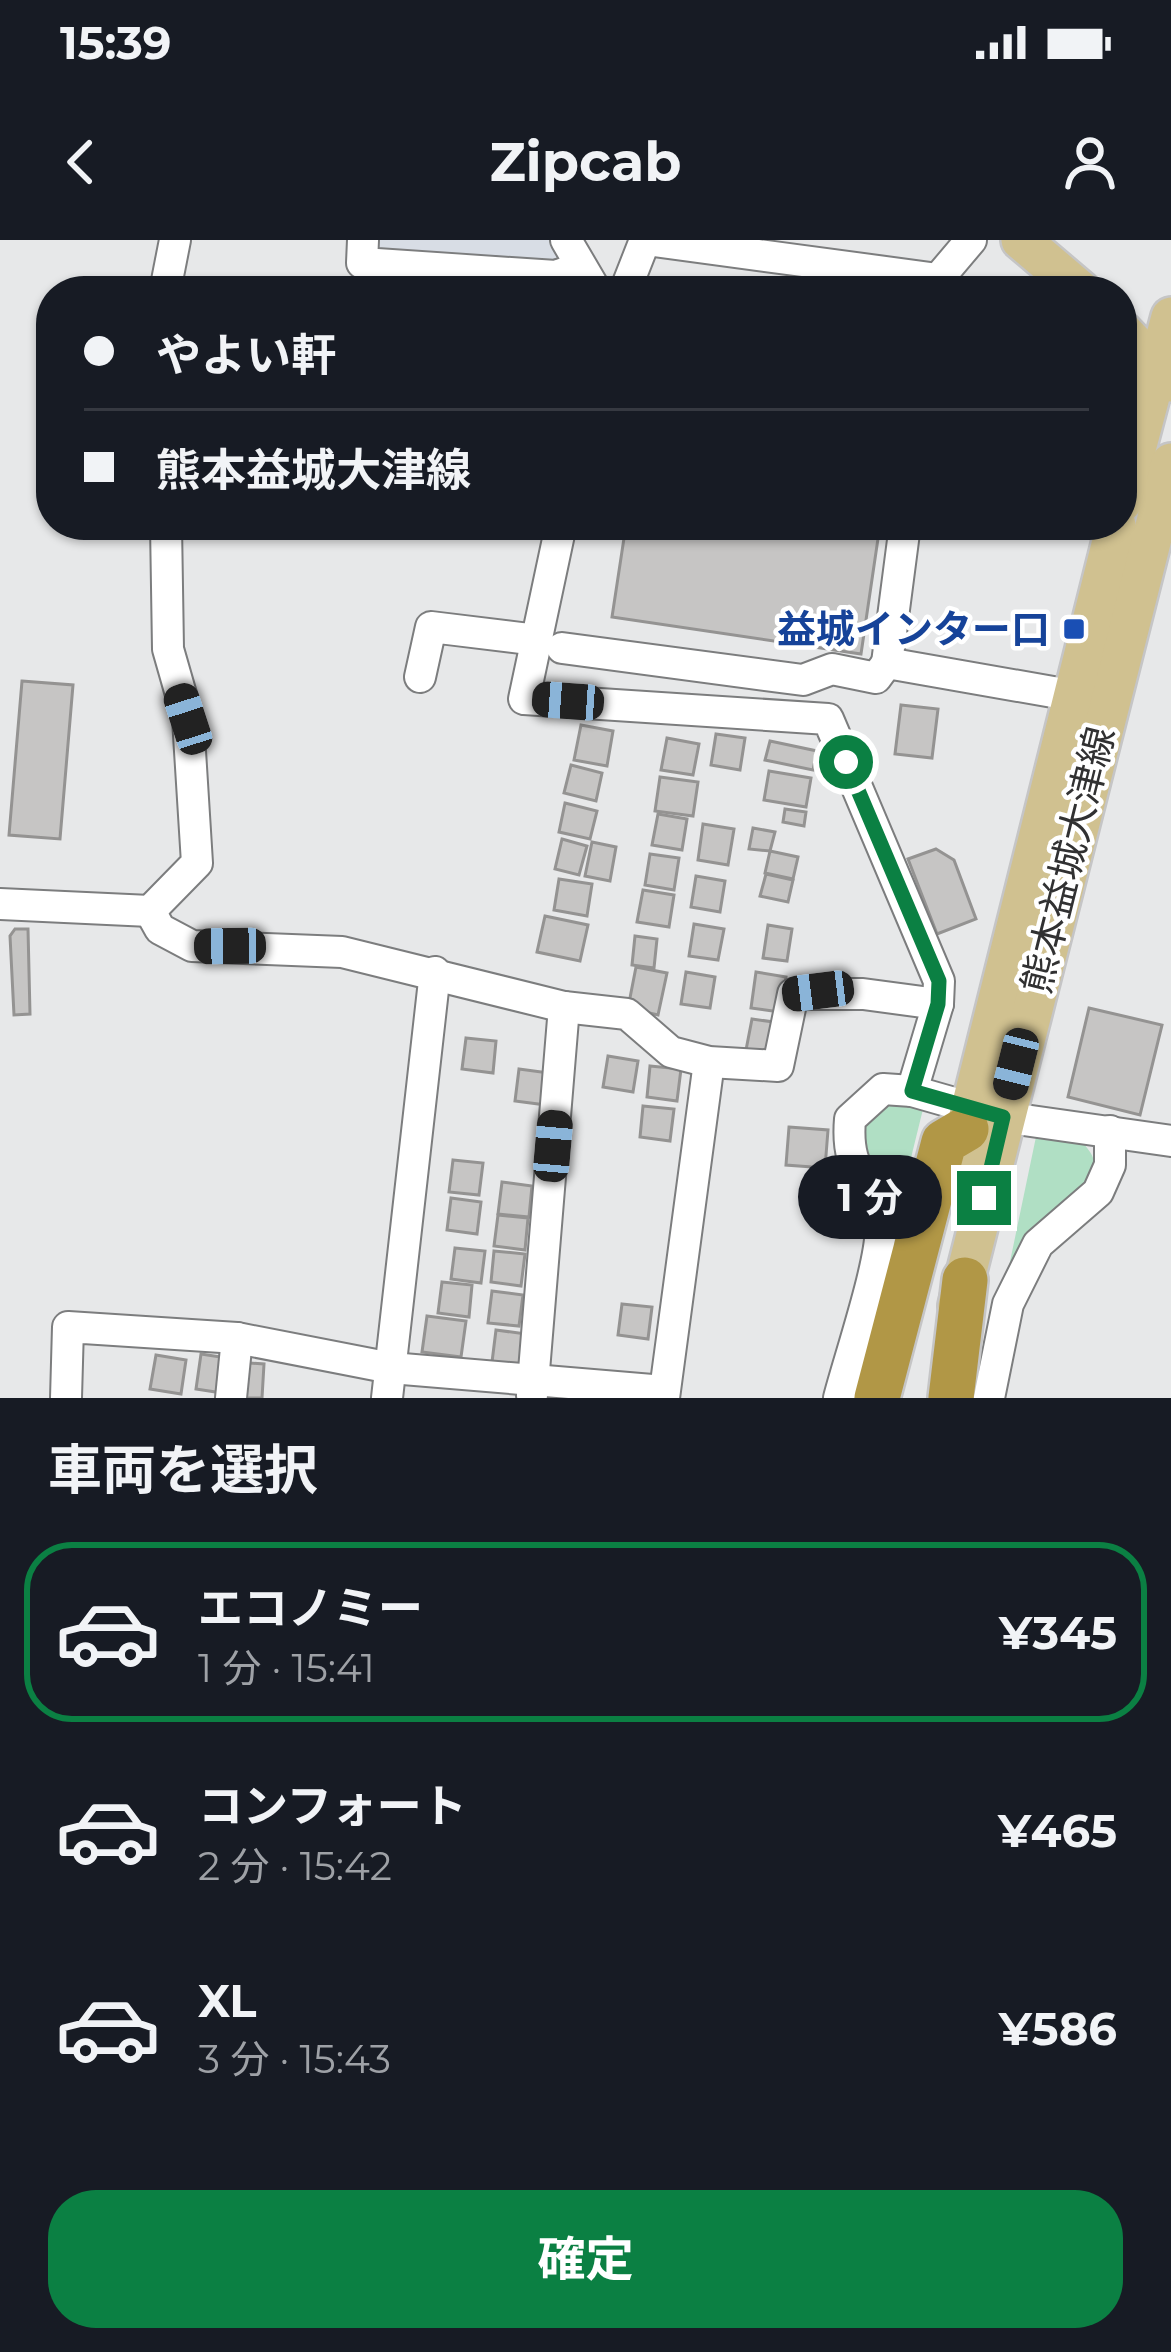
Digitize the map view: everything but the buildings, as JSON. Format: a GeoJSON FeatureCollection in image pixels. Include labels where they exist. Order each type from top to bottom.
{"type":"FeatureCollection","features":[{"type":"Feature","properties":{"kind":"highway"},"geometry":{"type":"LineString","coordinates":[[877,1398],[944,1142],[980,1118]]}},
{"type":"Feature","properties":{"kind":"highway"},"geometry":{"type":"LineString","coordinates":[[951,1398],[965,1280]]}},
{"type":"Feature","properties":{"kind":"main road"},"geometry":{"type":"LineString","coordinates":[[1021,240],[1063,276]]}},
{"type":"Feature","properties":{"kind":"main road"},"geometry":{"type":"LineString","coordinates":[[1137,457],[1164,375],[1171,317]]}},
{"type":"Feature","properties":{"kind":"main road"},"geometry":{"type":"LineString","coordinates":[[1137,347],[1164,375]]}},
{"type":"Feature","properties":{"kind":"main road","name":"熊本益城大津線"},"geometry":{"type":"LineString","coordinates":[[897,1398],[1171,463]]}},
{"type":"Feature","properties":{"kind":"main road","name":"熊本益城大津線"},"geometry":{"type":"LineString","coordinates":[[934,1398],[965,1280],[980,1118],[1070,694],[1112,540]]}},
{"type":"Feature","properties":{"kind":"street"},"geometry":{"type":"LineString","coordinates":[[168,276],[175,240]]}},
{"type":"Feature","properties":{"kind":"street"},"geometry":{"type":"LineString","coordinates":[[363,240],[362,263],[556,276],[581,266]]}},
{"type":"Feature","properties":{"kind":"street"},"geometry":{"type":"LineString","coordinates":[[631,276],[645,240],[879,276]]}},
{"type":"Feature","properties":{"kind":"street"},"geometry":{"type":"LineString","coordinates":[[945,276],[971,240]]}},
{"type":"Feature","properties":{"kind":"street"},"geometry":{"type":"LineString","coordinates":[[0,904],[150,911],[196,863],[188,719],[168,649],[166,540]]}},
{"type":"Feature","properties":{"kind":"street"},"geometry":{"type":"LineString","coordinates":[[559,540],[549,644],[524,699],[828,718],[939,981],[938,1004],[912,1091]]}},
{"type":"Feature","properties":{"kind":"street"},"geometry":{"type":"LineString","coordinates":[[420,677],[431,627],[803,680],[832,669],[876,678],[887,663],[903,540]]}},
{"type":"Feature","properties":{"kind":"street"},"geometry":{"type":"LineString","coordinates":[[887,663],[1070,694]]}},
{"type":"Feature","properties":{"kind":"street"},"geometry":{"type":"LineString","coordinates":[[150,911],[160,929],[192,946],[343,952],[564,1007],[627,1014],[671,1052],[709,1062],[778,1066],[793,994],[841,992],[938,1004]]}},
{"type":"Feature","properties":{"kind":"street"},"geometry":{"type":"LineString","coordinates":[[389,1383],[435,972]]}},
{"type":"Feature","properties":{"kind":"street"},"geometry":{"type":"LineString","coordinates":[[533,1388],[564,1007]]}},
{"type":"Feature","properties":{"kind":"street"},"geometry":{"type":"LineString","coordinates":[[66,1398],[68,1327],[237,1338],[389,1383],[664,1395],[709,1062]]}},
{"type":"Feature","properties":{"kind":"street"},"geometry":{"type":"LineString","coordinates":[[839,1398],[882,1228],[871,1191],[851,1164],[850,1119],[883,1089],[912,1091],[980,1118],[1171,1141]]}},
{"type":"Feature","properties":{"kind":"street"},"geometry":{"type":"LineString","coordinates":[[989,1398],[1008,1304],[1038,1244],[1098,1192],[1110,1165],[1110,1131]]}},
{"type":"Feature","properties":{"kind":"street"},"geometry":{"type":"LineString","coordinates":[[231,1398],[237,1338]]}},
{"type":"Feature","properties":{"kind":"shaded area"},"geometry":{"type":"Polygon","coordinates":[[[366,240],[560,240],[561,263],[376,259],[366,240]]]}},
{"type":"Feature","properties":{"kind":"green space"},"geometry":{"type":"Polygon","coordinates":[[[885,1104],[924,1105],[895,1223],[892,1205],[864,1147],[863,1133],[885,1104]]]}},
{"type":"Feature","properties":{"kind":"green space"},"geometry":{"type":"Polygon","coordinates":[[[1037,1132],[1081,1137],[1094,1162],[1091,1178],[1071,1205],[1026,1244],[1007,1276],[1037,1132]]]}},
{"type":"Feature","properties":{"kind":"place","name":"益城インター口"},"geometry":{"type":"Point","coordinates":[1074,629]}},
{"type":"Feature","properties":{"kind":"route"},"geometry":{"type":"LineString","coordinates":[[846,762],[939,981],[938,1004],[912,1091],[1003,1117],[984,1198]]}}]}
